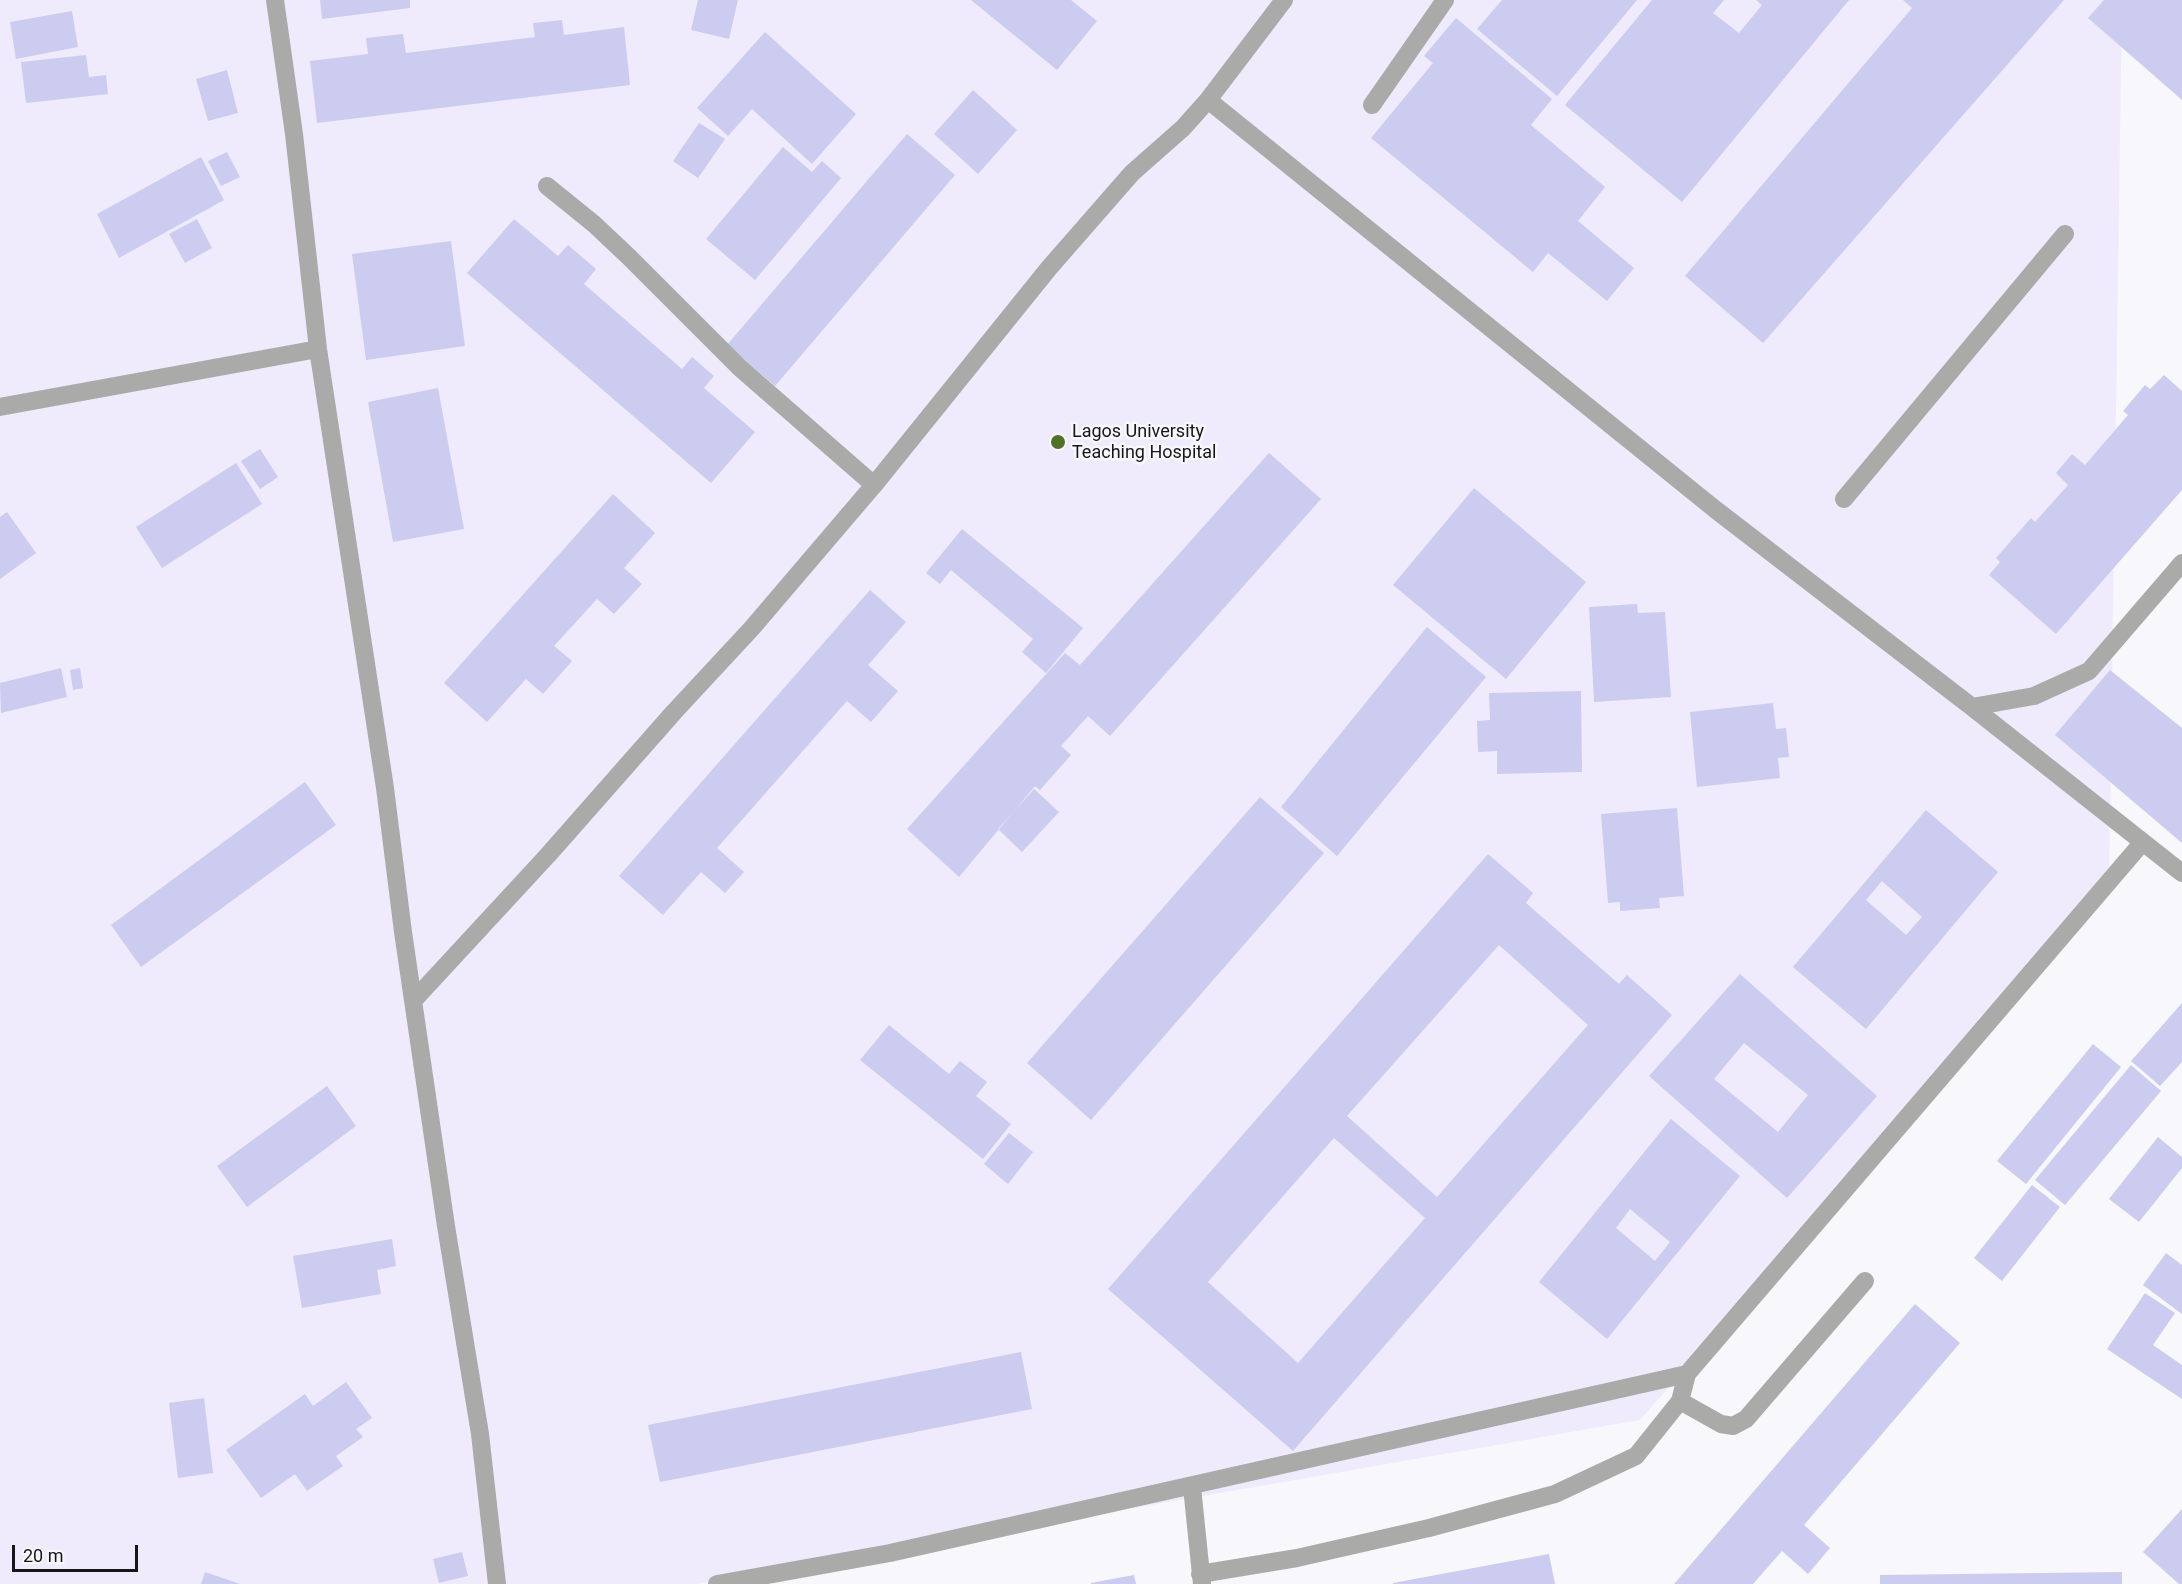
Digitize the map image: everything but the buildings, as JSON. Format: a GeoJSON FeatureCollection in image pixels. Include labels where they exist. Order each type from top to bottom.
{"type":"FeatureCollection","features":[{"type":"Feature","properties":{"kind":"street"},"geometry":{"type":"LineString","coordinates":[[275,0],[294,134],[318,349],[383,777],[446,1226],[480,1434],[497,1584]]}},
{"type":"Feature","properties":{"kind":"street"},"geometry":{"type":"LineString","coordinates":[[413,1001],[548,855],[752,627],[874,485],[1049,268],[1132,173],[1183,128],[1208,100],[1284,0]]}},
{"type":"Feature","properties":{"kind":"street"},"geometry":{"type":"LineString","coordinates":[[1372,105],[1446,0]]}},
{"type":"Feature","properties":{"kind":"street"},"geometry":{"type":"LineString","coordinates":[[1208,100],[1716,510],[1972,707],[2182,873]]}},
{"type":"Feature","properties":{"kind":"street"},"geometry":{"type":"LineString","coordinates":[[547,186],[594,224],[629,257],[740,368],[874,485]]}},
{"type":"Feature","properties":{"kind":"street"},"geometry":{"type":"LineString","coordinates":[[1844,499],[2065,234]]}},
{"type":"Feature","properties":{"kind":"street"},"geometry":{"type":"LineString","coordinates":[[0,407],[318,349]]}},
{"type":"Feature","properties":{"kind":"street"},"geometry":{"type":"LineString","coordinates":[[1972,707],[2034,696],[2089,671],[2182,564]]}},
{"type":"Feature","properties":{"kind":"street"},"geometry":{"type":"LineString","coordinates":[[1192,1487],[1201,1579],[1430,1528],[1555,1494],[1636,1456],[1680,1401],[1687,1374],[2142,843]]}},
{"type":"Feature","properties":{"kind":"street"},"geometry":{"type":"LineString","coordinates":[[1680,1401],[1721,1424],[1733,1426],[1746,1419],[1865,1281]]}},
{"type":"Feature","properties":{"kind":"street"},"geometry":{"type":"LineString","coordinates":[[717,1584],[890,1553],[1687,1374]]}},
{"type":"Feature","properties":{"kind":"shaded area","name":"Lagos University Teaching Hospital"},"geometry":{"type":"Polygon","coordinates":[[[0,0],[2122,0],[2109,883],[1640,1420],[696,1584],[0,1584],[0,0]]]}},
{"type":"Feature","properties":{"kind":"place","name":"Lagos University Teaching Hospital"},"geometry":{"type":"Point","coordinates":[1058,442]}}]}
